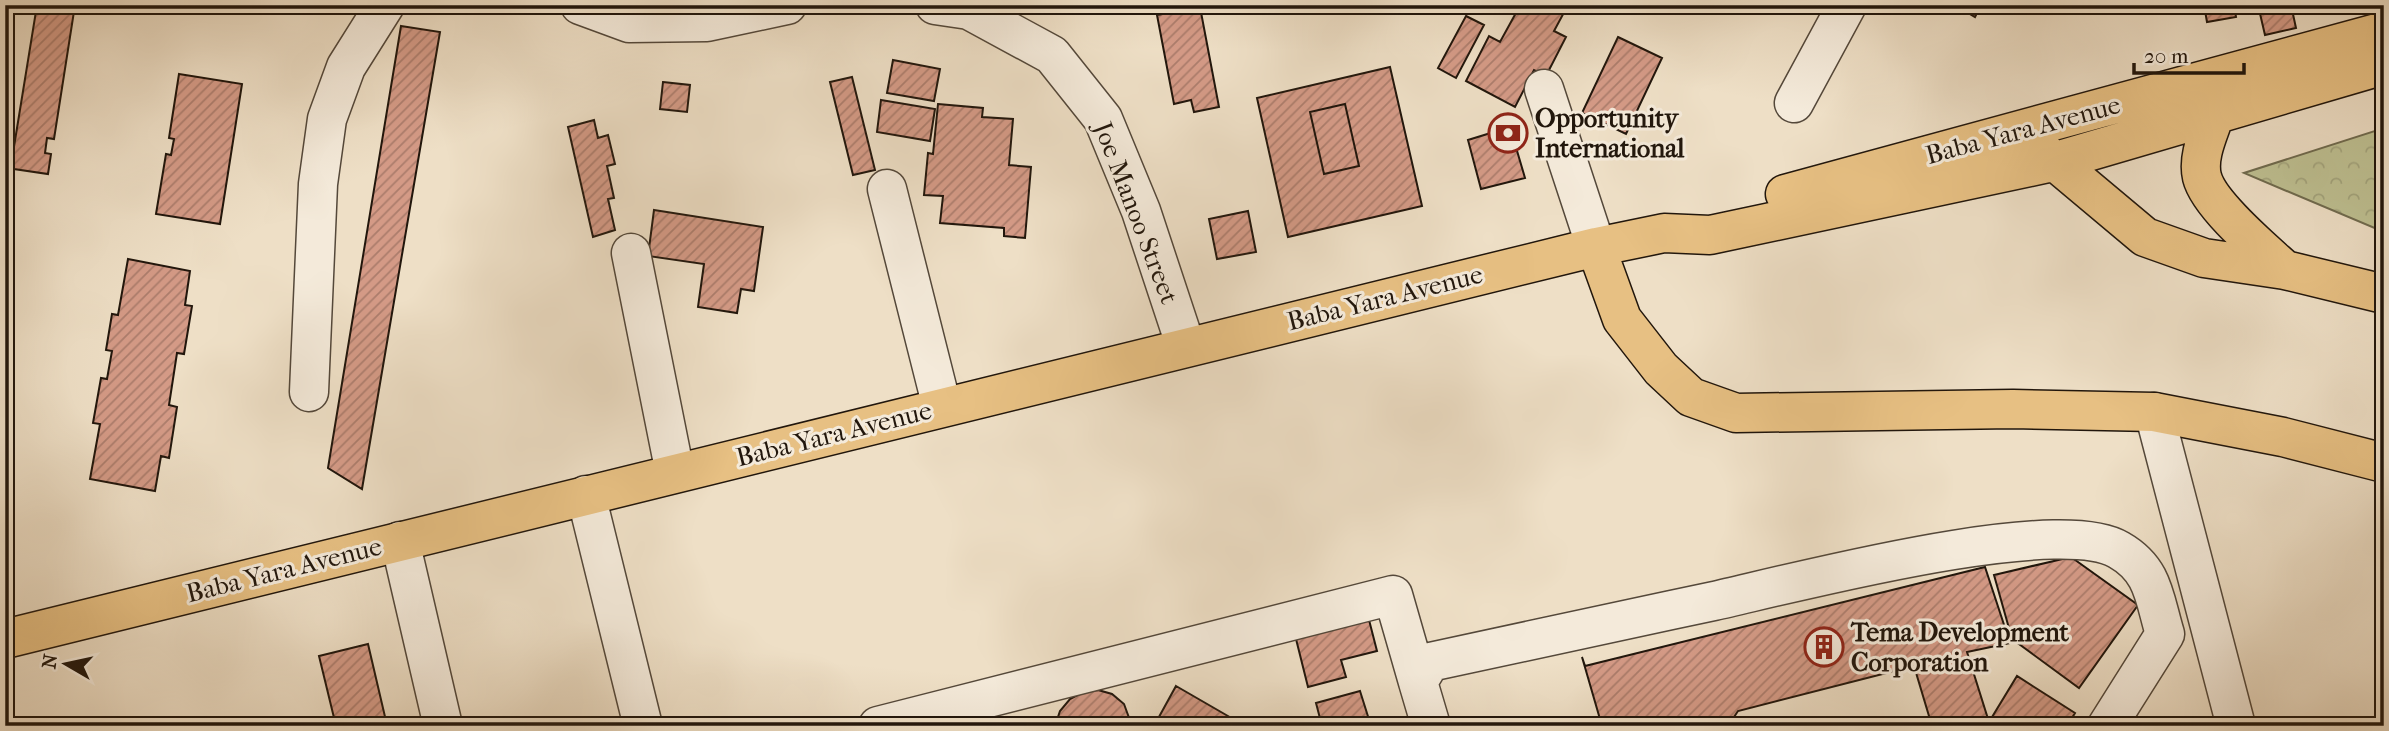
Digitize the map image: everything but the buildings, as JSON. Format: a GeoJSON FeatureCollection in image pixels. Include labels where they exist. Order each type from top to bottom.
{"type":"FeatureCollection","features":[{"type":"Feature","properties":{"kind":"main road","name":"Baba Yara Avenue"},"geometry":{"type":"LineString","coordinates":[[5,639],[1186,347],[1596,247],[1664,233],[1701,216],[2384,31]]}},
{"type":"Feature","properties":{"kind":"main road","name":"Baba Yara Avenue"},"geometry":{"type":"LineString","coordinates":[[1664,233],[1710,235],[2053,162],[2384,65]]}},
{"type":"Feature","properties":{"kind":"main road"},"geometry":{"type":"LineString","coordinates":[[2215,114],[2201,157],[2202,179],[2228,216],[2285,270]]}},
{"type":"Feature","properties":{"kind":"main road"},"geometry":{"type":"LineString","coordinates":[[2022,131],[2053,162],[2145,237],[2204,258],[2285,270],[2384,294]]}},
{"type":"Feature","properties":{"kind":"main road"},"geometry":{"type":"LineString","coordinates":[[1596,247],[1622,319],[1661,369],[1690,397],[1736,413],[1972,409],[2154,412],[2283,437],[2384,463]]}},
{"type":"Feature","properties":{"kind":"street"},"geometry":{"type":"LineString","coordinates":[[309,392],[318,184],[327,119],[346,67],[385,5]]}},
{"type":"Feature","properties":{"kind":"street"},"geometry":{"type":"LineString","coordinates":[[583,6],[629,23],[708,22],[788,5]]}},
{"type":"Feature","properties":{"kind":"street","name":"Joe Manoo Street"},"geometry":{"type":"LineString","coordinates":[[935,5],[969,10],[1052,55],[1103,119],[1141,211],[1186,347]]}},
{"type":"Feature","properties":{"kind":"street"},"geometry":{"type":"LineString","coordinates":[[1794,103],[1847,5]]}},
{"type":"Feature","properties":{"kind":"street"},"geometry":{"type":"LineString","coordinates":[[1544,89],[1596,247]]}},
{"type":"Feature","properties":{"kind":"street"},"geometry":{"type":"LineString","coordinates":[[887,189],[942,407]]}},
{"type":"Feature","properties":{"kind":"street"},"geometry":{"type":"LineString","coordinates":[[631,253],[676,473]]}},
{"type":"Feature","properties":{"kind":"street"},"geometry":{"type":"LineString","coordinates":[[2154,412],[2236,726]]}},
{"type":"Feature","properties":{"kind":"street"},"geometry":{"type":"LineString","coordinates":[[586,495],[643,726]]}},
{"type":"Feature","properties":{"kind":"street"},"geometry":{"type":"LineString","coordinates":[[1418,682],[1430,662],[1952,549],[2050,540],[2087,541],[2117,548],[2146,570],[2165,634]]}},
{"type":"Feature","properties":{"kind":"street"},"geometry":{"type":"LineString","coordinates":[[400,541],[443,726]]}},
{"type":"Feature","properties":{"kind":"street"},"geometry":{"type":"LineString","coordinates":[[878,726],[1393,595],[1431,726]]}},
{"type":"Feature","properties":{"kind":"street"},"geometry":{"type":"LineString","coordinates":[[2107,726],[2165,634],[2210,625]]}},
{"type":"Feature","properties":{"kind":"green space"},"geometry":{"type":"Polygon","coordinates":[[[2384,128],[2384,232],[2244,173],[2384,128]]]}},
{"type":"Feature","properties":{"kind":"place","name":"Opportunity International"},"geometry":{"type":"Point","coordinates":[1508,133]}},
{"type":"Feature","properties":{"kind":"place","name":"Tema Development Corporation"},"geometry":{"type":"Point","coordinates":[1824,647]}}]}
